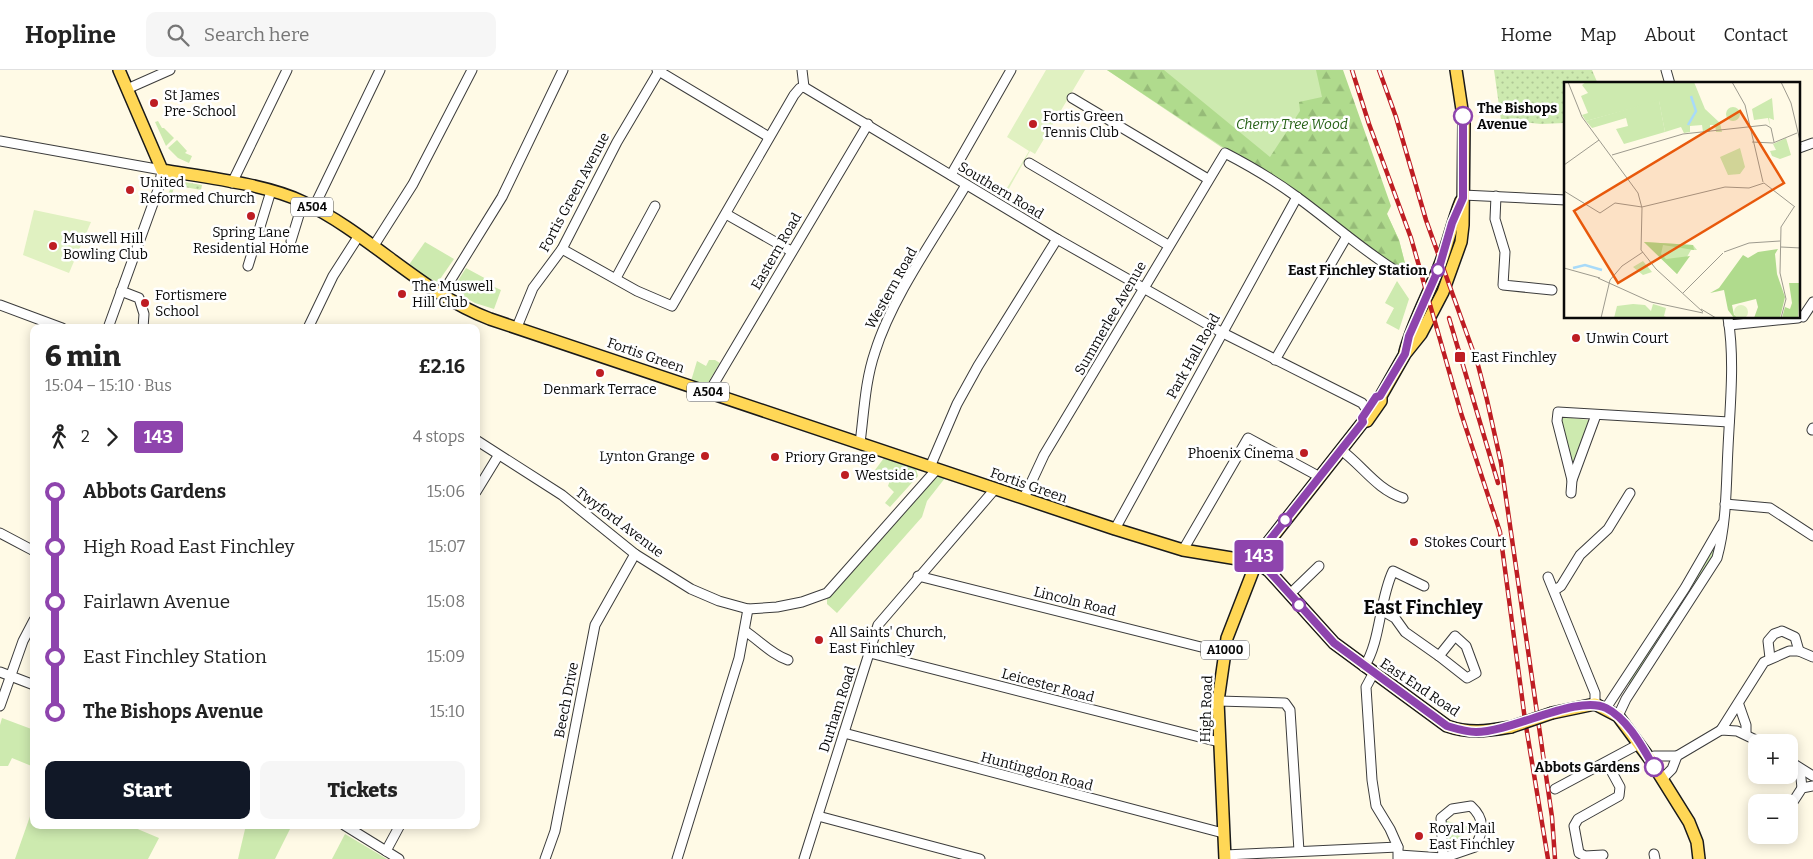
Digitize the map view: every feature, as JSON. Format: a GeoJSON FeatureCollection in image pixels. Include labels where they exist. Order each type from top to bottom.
{"type":"FeatureCollection","features":[{"type":"Feature","properties":{"kind":"main road"},"geometry":{"type":"LineString","coordinates":[[119,70],[162,170]]}},
{"type":"Feature","properties":{"kind":"main road","name":"A1000"},"geometry":{"type":"LineString","coordinates":[[1456,70],[1464,124],[1463,196]]}},
{"type":"Feature","properties":{"kind":"main road","name":"Fortis Green"},"geometry":{"type":"LineString","coordinates":[[162,170],[271,190],[303,202],[314,207],[373,246],[442,294],[471,310],[517,327],[1115,529],[1183,550],[1256,562]]}},
{"type":"Feature","properties":{"kind":"main road","name":"High Road"},"geometry":{"type":"LineString","coordinates":[[1405,354],[1409,336],[1439,268],[1452,223],[1463,196]]}},
{"type":"Feature","properties":{"kind":"main road","name":"High Road"},"geometry":{"type":"LineString","coordinates":[[1225,857],[1218,701],[1227,638],[1256,562],[1265,546],[1363,422],[1368,421],[1381,401],[1380,396],[1405,354],[1421,334],[1443,292],[1461,242],[1463,196]]}},
{"type":"Feature","properties":{"kind":"main road","name":"High Road"},"geometry":{"type":"LineString","coordinates":[[1363,422],[1365,406],[1380,396]]}},
{"type":"Feature","properties":{"kind":"main road","name":"East End Road"},"geometry":{"type":"LineString","coordinates":[[1256,562],[1269,571],[1334,643],[1447,726],[1463,731],[1477,732],[1511,727],[1552,713],[1600,706]]}},
{"type":"Feature","properties":{"kind":"main road"},"geometry":{"type":"LineString","coordinates":[[1600,706],[1618,716],[1649,758],[1692,829],[1699,859]]}},
{"type":"Feature","properties":{"kind":"street"},"geometry":{"type":"LineString","coordinates":[[127,89],[170,70]]}},
{"type":"Feature","properties":{"kind":"street"},"geometry":{"type":"LineString","coordinates":[[232,183],[287,70]]}},
{"type":"Feature","properties":{"kind":"street"},"geometry":{"type":"LineString","coordinates":[[314,207],[380,70]]}},
{"type":"Feature","properties":{"kind":"street"},"geometry":{"type":"LineString","coordinates":[[373,246],[413,184],[472,70]]}},
{"type":"Feature","properties":{"kind":"street"},"geometry":{"type":"LineString","coordinates":[[442,294],[502,197],[563,70]]}},
{"type":"Feature","properties":{"kind":"street"},"geometry":{"type":"LineString","coordinates":[[658,70],[769,137]]}},
{"type":"Feature","properties":{"kind":"street","name":"Fortis Green Avenue"},"geometry":{"type":"LineString","coordinates":[[517,327],[533,288],[562,249],[617,142],[658,70]]}},
{"type":"Feature","properties":{"kind":"street"},"geometry":{"type":"LineString","coordinates":[[562,249],[637,291],[672,306],[797,90],[804,87],[802,70]]}},
{"type":"Feature","properties":{"kind":"street"},"geometry":{"type":"LineString","coordinates":[[950,175],[1011,70]]}},
{"type":"Feature","properties":{"kind":"street","name":"Southern Road"},"geometry":{"type":"LineString","coordinates":[[804,87],[1057,240],[1222,332],[1365,406]]}},
{"type":"Feature","properties":{"kind":"street"},"geometry":{"type":"LineString","coordinates":[[1072,98],[1208,179]]}},
{"type":"Feature","properties":{"kind":"street","name":"Eastern Road"},"geometry":{"type":"LineString","coordinates":[[709,392],[868,124]]}},
{"type":"Feature","properties":{"kind":"street"},"geometry":{"type":"LineString","coordinates":[[0,141],[162,170],[161,182],[109,324]]}},
{"type":"Feature","properties":{"kind":"street"},"geometry":{"type":"LineString","coordinates":[[1800,148],[1813,143]]}},
{"type":"Feature","properties":{"kind":"street","name":"Summerlee Avenue"},"geometry":{"type":"LineString","coordinates":[[1024,498],[1044,455],[1224,153],[1266,175],[1297,197]]}},
{"type":"Feature","properties":{"kind":"street"},"geometry":{"type":"LineString","coordinates":[[1029,163],[1168,245]]}},
{"type":"Feature","properties":{"kind":"street","name":"Western Road"},"geometry":{"type":"LineString","coordinates":[[860,443],[866,391],[874,354],[881,333],[892,310],[966,185]]}},
{"type":"Feature","properties":{"kind":"street"},"geometry":{"type":"LineString","coordinates":[[248,266],[271,190]]}},
{"type":"Feature","properties":{"kind":"street"},"geometry":{"type":"LineString","coordinates":[[1463,196],[1564,200]]}},
{"type":"Feature","properties":{"kind":"street"},"geometry":{"type":"LineString","coordinates":[[1496,196],[1494,220],[1505,252],[1503,285],[1552,290]]}},
{"type":"Feature","properties":{"kind":"street"},"geometry":{"type":"LineString","coordinates":[[1297,197],[1371,256],[1396,271]]}},
{"type":"Feature","properties":{"kind":"street","name":"Park Hall Road"},"geometry":{"type":"LineString","coordinates":[[1115,529],[1297,197]]}},
{"type":"Feature","properties":{"kind":"street"},"geometry":{"type":"LineString","coordinates":[[291,241],[303,202]]}},
{"type":"Feature","properties":{"kind":"street"},"geometry":{"type":"LineString","coordinates":[[616,278],[655,206]]}},
{"type":"Feature","properties":{"kind":"street"},"geometry":{"type":"LineString","coordinates":[[726,214],[791,251]]}},
{"type":"Feature","properties":{"kind":"street"},"geometry":{"type":"LineString","coordinates":[[1275,360],[1347,236]]}},
{"type":"Feature","properties":{"kind":"street"},"geometry":{"type":"LineString","coordinates":[[310,324],[333,276],[358,237]]}},
{"type":"Feature","properties":{"kind":"street","name":"Twyford Avenue"},"geometry":{"type":"LineString","coordinates":[[480,443],[562,495],[635,554],[690,588],[719,601],[748,609],[802,602],[826,593],[933,468],[958,404],[978,366],[1057,240]]}},
{"type":"Feature","properties":{"kind":"street"},"geometry":{"type":"LineString","coordinates":[[121,291],[139,298],[144,314],[143,324]]}},
{"type":"Feature","properties":{"kind":"street"},"geometry":{"type":"LineString","coordinates":[[1803,317],[1813,302]]}},
{"type":"Feature","properties":{"kind":"street"},"geometry":{"type":"LineString","coordinates":[[0,305],[51,324]]}},
{"type":"Feature","properties":{"kind":"street"},"geometry":{"type":"LineString","coordinates":[[1618,716],[1631,691],[1717,558],[1724,533],[1729,422],[1729,322],[1773,319]]}},
{"type":"Feature","properties":{"kind":"street"},"geometry":{"type":"LineString","coordinates":[[1572,480],[1557,421],[1558,412],[1729,422]]}},
{"type":"Feature","properties":{"kind":"street"},"geometry":{"type":"LineString","coordinates":[[1571,493],[1572,480],[1596,415]]}},
{"type":"Feature","properties":{"kind":"street"},"geometry":{"type":"LineString","coordinates":[[1183,550],[1248,438],[1320,477]]}},
{"type":"Feature","properties":{"kind":"street"},"geometry":{"type":"LineString","coordinates":[[1341,450],[1359,464],[1371,480],[1403,498]]}},
{"type":"Feature","properties":{"kind":"street"},"geometry":{"type":"LineString","coordinates":[[480,485],[498,456]]}},
{"type":"Feature","properties":{"kind":"street","name":"Durham Road"},"geometry":{"type":"LineString","coordinates":[[804,859],[878,625],[918,576],[995,489]]}},
{"type":"Feature","properties":{"kind":"street"},"geometry":{"type":"LineString","coordinates":[[1555,590],[1561,586],[1580,555],[1608,528],[1630,493]]}},
{"type":"Feature","properties":{"kind":"street"},"geometry":{"type":"LineString","coordinates":[[1725,504],[1770,508],[1813,536]]}},
{"type":"Feature","properties":{"kind":"street"},"geometry":{"type":"LineString","coordinates":[[1600,706],[1689,580],[1723,522]]}},
{"type":"Feature","properties":{"kind":"street"},"geometry":{"type":"LineString","coordinates":[[0,533],[30,549]]}},
{"type":"Feature","properties":{"kind":"street","name":"Beech Drive"},"geometry":{"type":"LineString","coordinates":[[545,859],[554,832],[595,624],[635,554]]}},
{"type":"Feature","properties":{"kind":"street"},"geometry":{"type":"LineString","coordinates":[[1290,594],[1319,566]]}},
{"type":"Feature","properties":{"kind":"street"},"geometry":{"type":"LineString","coordinates":[[1398,854],[1390,829],[1376,806],[1372,780],[1366,687],[1386,586],[1393,571],[1424,586]]}},
{"type":"Feature","properties":{"kind":"street","name":"Lincoln Road"},"geometry":{"type":"LineString","coordinates":[[918,576],[1225,653]]}},
{"type":"Feature","properties":{"kind":"street"},"geometry":{"type":"LineString","coordinates":[[1548,577],[1555,590],[1600,706]]}},
{"type":"Feature","properties":{"kind":"street"},"geometry":{"type":"LineString","coordinates":[[677,859],[739,658],[748,609]]}},
{"type":"Feature","properties":{"kind":"street"},"geometry":{"type":"LineString","coordinates":[[1381,610],[1395,618],[1405,632],[1467,678],[1476,673],[1466,646],[1455,636],[1439,656]]}},
{"type":"Feature","properties":{"kind":"street"},"geometry":{"type":"LineString","coordinates":[[0,706],[10,676],[30,629]]}},
{"type":"Feature","properties":{"kind":"street"},"geometry":{"type":"LineString","coordinates":[[745,630],[765,644],[774,655],[788,660]]}},
{"type":"Feature","properties":{"kind":"street"},"geometry":{"type":"LineString","coordinates":[[1770,658],[1768,641],[1774,634],[1782,631],[1795,637],[1799,651]]}},
{"type":"Feature","properties":{"kind":"street"},"geometry":{"type":"LineString","coordinates":[[1649,758],[1654,756],[1677,756],[1721,730],[1739,705],[1760,668],[1770,658],[1782,652],[1799,651],[1813,657]]}},
{"type":"Feature","properties":{"kind":"street","name":"Leicester Road"},"geometry":{"type":"LineString","coordinates":[[870,652],[1219,742]]}},
{"type":"Feature","properties":{"kind":"street"},"geometry":{"type":"LineString","coordinates":[[0,672],[30,684]]}},
{"type":"Feature","properties":{"kind":"street"},"geometry":{"type":"LineString","coordinates":[[1218,701],[1285,703],[1290,710],[1299,851]]}},
{"type":"Feature","properties":{"kind":"street"},"geometry":{"type":"LineString","coordinates":[[1721,730],[1746,734],[1746,725],[1739,705]]}},
{"type":"Feature","properties":{"kind":"street","name":"Huntingdon Road"},"geometry":{"type":"LineString","coordinates":[[844,734],[1223,833]]}},
{"type":"Feature","properties":{"kind":"street"},"geometry":{"type":"LineString","coordinates":[[1556,789],[1639,744]]}},
{"type":"Feature","properties":{"kind":"street"},"geometry":{"type":"LineString","coordinates":[[1662,779],[1672,769],[1677,756]]}},
{"type":"Feature","properties":{"kind":"street"},"geometry":{"type":"LineString","coordinates":[[1603,855],[1585,856],[1579,853],[1574,826],[1578,819],[1619,796],[1620,787],[1608,762]]}},
{"type":"Feature","properties":{"kind":"street"},"geometry":{"type":"LineString","coordinates":[[1800,769],[1813,776]]}},
{"type":"Feature","properties":{"kind":"street"},"geometry":{"type":"LineString","coordinates":[[1798,794],[1802,788],[1800,769]]}},
{"type":"Feature","properties":{"kind":"street"},"geometry":{"type":"LineString","coordinates":[[1802,788],[1813,786]]}},
{"type":"Feature","properties":{"kind":"street"},"geometry":{"type":"LineString","coordinates":[[1225,857],[1299,851],[1398,854],[1443,858],[1475,847],[1478,842],[1483,822],[1479,813],[1471,806],[1452,809],[1440,818],[1443,858]]}},
{"type":"Feature","properties":{"kind":"street"},"geometry":{"type":"LineString","coordinates":[[818,816],[980,859]]}},
{"type":"Feature","properties":{"kind":"street"},"geometry":{"type":"LineString","coordinates":[[350,829],[399,859]]}},
{"type":"Feature","properties":{"kind":"street"},"geometry":{"type":"LineString","coordinates":[[386,851],[398,829]]}},
{"type":"Feature","properties":{"kind":"green space","name":"Fortis Green Tennis Club"},"geometry":{"type":"Polygon","coordinates":[[[1046,70],[1085,70],[1035,154],[1030,151],[1003,199],[1001,198],[1029,151],[1007,137],[1046,70]]]}},
{"type":"Feature","properties":{"kind":"green space","name":"Cherry Tree Wood"},"geometry":{"type":"Polygon","coordinates":[[[1107,70],[1337,70],[1387,214],[1399,240],[1407,271],[1402,273],[1289,187],[1221,147],[1107,70]]]}},
{"type":"Feature","properties":{"kind":"green space","name":"Cherry Tree Wood"},"geometry":{"type":"Polygon","coordinates":[[[1107,70],[1164,70],[1270,157],[1300,111],[1299,102],[1322,97],[1316,70],[1343,70],[1391,206],[1387,214],[1399,240],[1407,271],[1402,273],[1235,155],[1107,70]]]}},
{"type":"Feature","properties":{"kind":"green space"},"geometry":{"type":"Polygon","coordinates":[[[1494,70],[1592,70],[1597,82],[1564,82],[1564,123],[1541,124],[1501,120],[1494,70]]]}},
{"type":"Feature","properties":{"kind":"green space"},"geometry":{"type":"Polygon","coordinates":[[[158,121],[162,128],[174,138],[166,146],[155,122],[158,121]]]}},
{"type":"Feature","properties":{"kind":"green space"},"geometry":{"type":"Polygon","coordinates":[[[177,140],[187,151],[185,153],[192,156],[189,163],[178,158],[168,148],[177,140]]]}},
{"type":"Feature","properties":{"kind":"green space"},"geometry":{"type":"Polygon","coordinates":[[[178,181],[202,185],[201,190],[179,186],[174,188],[171,196],[168,195],[172,184],[178,181]]]}},
{"type":"Feature","properties":{"kind":"green space","name":"Muswell Hill Bowling Club"},"geometry":{"type":"Polygon","coordinates":[[[34,210],[91,222],[69,273],[23,255],[34,210]]]}},
{"type":"Feature","properties":{"kind":"green space"},"geometry":{"type":"Polygon","coordinates":[[[425,242],[454,259],[438,282],[406,269],[425,242]]]}},
{"type":"Feature","properties":{"kind":"green space"},"geometry":{"type":"Polygon","coordinates":[[[466,268],[490,281],[488,284],[501,290],[494,309],[475,303],[452,290],[466,268]]]}},
{"type":"Feature","properties":{"kind":"green space"},"geometry":{"type":"Polygon","coordinates":[[[1397,281],[1409,299],[1399,330],[1386,323],[1394,308],[1385,303],[1397,281]]]}},
{"type":"Feature","properties":{"kind":"green space"},"geometry":{"type":"Polygon","coordinates":[[[709,360],[715,360],[720,363],[706,386],[691,381],[697,361],[706,366],[709,360]]]}},
{"type":"Feature","properties":{"kind":"green space"},"geometry":{"type":"Polygon","coordinates":[[[1563,417],[1589,420],[1574,467],[1571,466],[1560,419],[1563,417]]]}},
{"type":"Feature","properties":{"kind":"green space"},"geometry":{"type":"Polygon","coordinates":[[[884,458],[916,469],[918,476],[890,507],[885,503],[894,492],[888,486],[890,480],[872,474],[884,458]]]}},
{"type":"Feature","properties":{"kind":"green space"},"geometry":{"type":"Polygon","coordinates":[[[937,469],[949,473],[927,501],[922,517],[837,613],[827,604],[827,593],[937,469]]]}},
{"type":"Feature","properties":{"kind":"green space"},"geometry":{"type":"Polygon","coordinates":[[[1716,546],[1715,555],[1633,685],[1629,685],[1628,682],[1712,548],[1716,546]]]}},
{"type":"Feature","properties":{"kind":"green space"},"geometry":{"type":"Polygon","coordinates":[[[2,718],[30,728],[30,765],[12,758],[8,766],[0,766],[0,725],[2,718]]]}},
{"type":"Feature","properties":{"kind":"green space"},"geometry":{"type":"Polygon","coordinates":[[[30,816],[30,829],[138,829],[159,838],[148,859],[15,859],[30,816]]]}},
{"type":"Feature","properties":{"kind":"green space"},"geometry":{"type":"Polygon","coordinates":[[[1443,820],[1470,827],[1446,852],[1443,820]]]}},
{"type":"Feature","properties":{"kind":"green space"},"geometry":{"type":"Polygon","coordinates":[[[245,829],[290,829],[275,859],[238,859],[245,829]]]}},
{"type":"Feature","properties":{"kind":"green space"},"geometry":{"type":"Polygon","coordinates":[[[345,834],[387,859],[332,859],[345,834]]]}},
{"type":"Feature","properties":{"kind":"railway"},"geometry":{"type":"LineString","coordinates":[[1352,70],[1369,124],[1411,238],[1461,413],[1500,532],[1525,720],[1548,859]]}},
{"type":"Feature","properties":{"kind":"railway"},"geometry":{"type":"LineString","coordinates":[[1379,70],[1396,117],[1426,220],[1478,365],[1487,400],[1501,463],[1552,817],[1555,859]]}},
{"type":"Feature","properties":{"kind":"railway"},"geometry":{"type":"LineString","coordinates":[[1449,318],[1498,483]]}},
{"type":"Feature","properties":{"kind":"bus line","name":"143"},"geometry":{"type":"LineString","coordinates":[[1463,116],[1463,198],[1452,223],[1439,268],[1409,336],[1405,354],[1380,396],[1376,397],[1362,418],[1363,422],[1265,546],[1256,562],[1269,571],[1334,643],[1364,667],[1447,726],[1463,731],[1477,732],[1511,727],[1552,713],[1594,704],[1612,711],[1618,716],[1654,767]]}},
{"type":"Feature","properties":{"kind":"place","name":"St James Pre-School"},"geometry":{"type":"Point","coordinates":[154,103]}},
{"type":"Feature","properties":{"kind":"place","name":"The Bishops Avenue"},"geometry":{"type":"Point","coordinates":[1463,116]}},
{"type":"Feature","properties":{"kind":"place","name":"Fortis Green Tennis Club"},"geometry":{"type":"Point","coordinates":[1033,124]}},
{"type":"Feature","properties":{"kind":"place","name":"United Reformed Church"},"geometry":{"type":"Point","coordinates":[130,190]}},
{"type":"Feature","properties":{"kind":"place","name":"Spring Lane Residential Home"},"geometry":{"type":"Point","coordinates":[251,216]}},
{"type":"Feature","properties":{"kind":"place","name":"Muswell Hill Bowling Club"},"geometry":{"type":"Point","coordinates":[53,246]}},
{"type":"Feature","properties":{"kind":"place","name":"East Finchley Station"},"geometry":{"type":"Point","coordinates":[1438,270]}},
{"type":"Feature","properties":{"kind":"place","name":"The Muswell Hill Club"},"geometry":{"type":"Point","coordinates":[402,294]}},
{"type":"Feature","properties":{"kind":"place","name":"Fortismere School"},"geometry":{"type":"Point","coordinates":[145,303]}},
{"type":"Feature","properties":{"kind":"place","name":"Unwin Court"},"geometry":{"type":"Point","coordinates":[1576,338]}},
{"type":"Feature","properties":{"kind":"place","name":"East Finchley"},"geometry":{"type":"Point","coordinates":[1460,357]}},
{"type":"Feature","properties":{"kind":"place","name":"Denmark Terrace"},"geometry":{"type":"Point","coordinates":[600,373]}},
{"type":"Feature","properties":{"kind":"place","name":"Phoenix Cinema"},"geometry":{"type":"Point","coordinates":[1304,453]}},
{"type":"Feature","properties":{"kind":"place","name":"Lynton Grange"},"geometry":{"type":"Point","coordinates":[705,456]}},
{"type":"Feature","properties":{"kind":"place","name":"Priory Grange"},"geometry":{"type":"Point","coordinates":[775,457]}},
{"type":"Feature","properties":{"kind":"place","name":"Westside"},"geometry":{"type":"Point","coordinates":[845,475]}},
{"type":"Feature","properties":{"kind":"place","name":"Stokes Court"},"geometry":{"type":"Point","coordinates":[1414,542]}},
{"type":"Feature","properties":{"kind":"place","name":"All Saints' Church, East Finchley"},"geometry":{"type":"Point","coordinates":[819,640]}},
{"type":"Feature","properties":{"kind":"place","name":"Abbots Gardens"},"geometry":{"type":"Point","coordinates":[1654,767]}},
{"type":"Feature","properties":{"kind":"place","name":"Royal Mail East Finchley"},"geometry":{"type":"Point","coordinates":[1419,836]}},
{"type":"Feature","properties":{"kind":"district","name":"East Finchley"},"geometry":{"type":"Point","coordinates":[1423,607]}}]}
